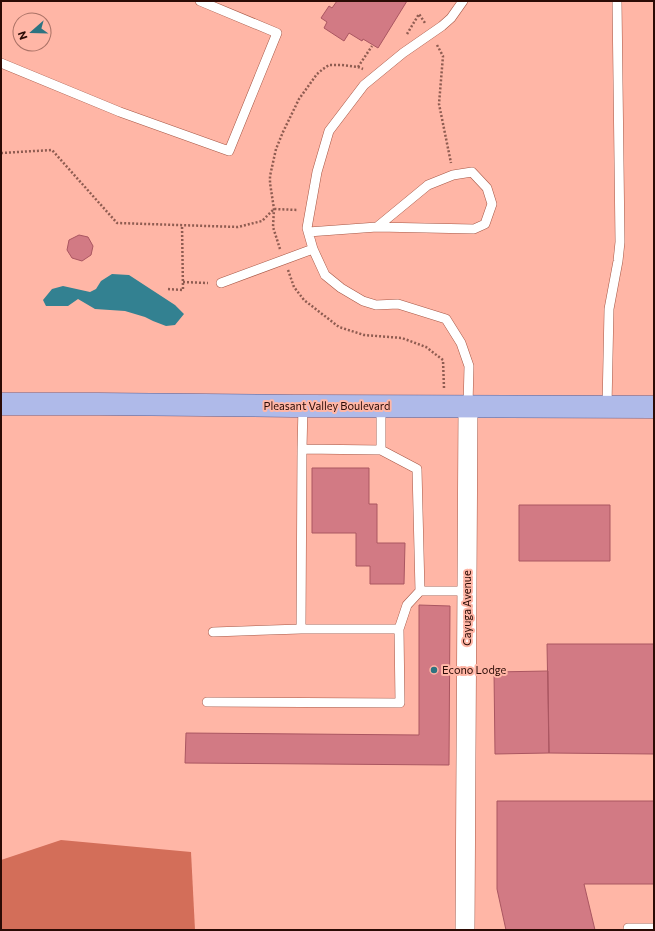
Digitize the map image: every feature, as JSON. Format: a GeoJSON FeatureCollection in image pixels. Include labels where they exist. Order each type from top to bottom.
{"type":"FeatureCollection","features":[{"type":"Feature","properties":{"kind":"main road","name":"Pleasant Valley Boulevard"},"geometry":{"type":"LineString","coordinates":[[1,404],[654,407]]}},
{"type":"Feature","properties":{"kind":"street","name":"Cayuga Avenue"},"geometry":{"type":"LineString","coordinates":[[465,930],[468,406]]}},
{"type":"Feature","properties":{"kind":"lane"},"geometry":{"type":"LineString","coordinates":[[1,63],[120,112],[229,151],[276,33],[200,1]]}},
{"type":"Feature","properties":{"kind":"lane"},"geometry":{"type":"LineString","coordinates":[[462,1],[451,18],[442,26],[402,53],[364,84],[329,131],[317,172],[307,228],[313,249],[326,275],[340,288],[363,301],[376,305],[398,304],[446,319],[461,343],[469,366],[468,406]]}},
{"type":"Feature","properties":{"kind":"lane"},"geometry":{"type":"LineString","coordinates":[[607,406],[609,309],[620,242],[617,1]]}},
{"type":"Feature","properties":{"kind":"lane"},"geometry":{"type":"LineString","coordinates":[[308,232],[376,227],[474,229],[485,224],[492,204],[487,188],[472,172],[453,175],[428,185],[376,227]]}},
{"type":"Feature","properties":{"kind":"lane"},"geometry":{"type":"LineString","coordinates":[[221,283],[313,249]]}},
{"type":"Feature","properties":{"kind":"lane"},"geometry":{"type":"LineString","coordinates":[[301,629],[303,406]]}},
{"type":"Feature","properties":{"kind":"lane"},"geometry":{"type":"LineString","coordinates":[[381,406],[381,450]]}},
{"type":"Feature","properties":{"kind":"lane"},"geometry":{"type":"LineString","coordinates":[[207,702],[400,703],[399,629],[407,606],[420,592],[417,469],[381,450],[302,449]]}},
{"type":"Feature","properties":{"kind":"lane"},"geometry":{"type":"LineString","coordinates":[[420,592],[467,591]]}},
{"type":"Feature","properties":{"kind":"lane"},"geometry":{"type":"LineString","coordinates":[[213,632],[301,629],[399,629]]}},
{"type":"Feature","properties":{"kind":"lane"},"geometry":{"type":"LineString","coordinates":[[628,930],[628,928],[654,928]]}},
{"type":"Feature","properties":{"kind":"path"},"geometry":{"type":"LineString","coordinates":[[372,46],[358,67],[329,65],[323,68],[299,99],[282,132],[271,170],[270,183],[274,209],[274,227],[294,287],[304,300],[339,327],[364,335],[402,338],[426,347],[443,360],[444,406]]}},
{"type":"Feature","properties":{"kind":"path"},"geometry":{"type":"LineString","coordinates":[[444,56],[439,104],[453,175]]}},
{"type":"Feature","properties":{"kind":"path"},"geometry":{"type":"LineString","coordinates":[[1,153],[52,150],[117,223],[238,227],[262,221],[274,209],[310,211]]}},
{"type":"Feature","properties":{"kind":"path"},"geometry":{"type":"LineString","coordinates":[[168,289],[183,290],[182,225]]}},
{"type":"Feature","properties":{"kind":"path"},"geometry":{"type":"LineString","coordinates":[[183,282],[221,283]]}},
{"type":"Feature","properties":{"kind":"shaded area"},"geometry":{"type":"Polygon","coordinates":[[[61,840],[191,852],[195,930],[1,930],[1,860],[61,840]]]}},
{"type":"Feature","properties":{"kind":"water"},"geometry":{"type":"Polygon","coordinates":[[[112,274],[129,275],[175,305],[184,314],[175,325],[166,326],[145,317],[125,311],[95,309],[78,299],[68,306],[46,306],[43,300],[52,289],[63,286],[90,292],[96,289],[101,281],[112,274]]]}},
{"type":"Feature","properties":{"kind":"building"},"geometry":{"type":"Polygon","coordinates":[[[337,1],[407,1],[378,48],[349,33],[344,41],[324,28],[327,22],[321,18],[329,6],[332,8],[337,1]]]}},
{"type":"Feature","properties":{"kind":"building"},"geometry":{"type":"Polygon","coordinates":[[[79,235],[88,237],[93,246],[91,255],[82,261],[72,258],[67,250],[69,240],[79,235]]]}},
{"type":"Feature","properties":{"kind":"building"},"geometry":{"type":"Polygon","coordinates":[[[312,468],[369,468],[369,504],[377,504],[377,543],[405,543],[404,584],[370,584],[370,566],[356,566],[356,533],[312,533],[312,468]]]}},
{"type":"Feature","properties":{"kind":"building"},"geometry":{"type":"Polygon","coordinates":[[[519,505],[610,505],[610,561],[519,561],[519,505]]]}},
{"type":"Feature","properties":{"kind":"building","name":"Econo Lodge"},"geometry":{"type":"Polygon","coordinates":[[[419,605],[450,606],[449,765],[185,763],[186,733],[419,735],[419,605]]]}},
{"type":"Feature","properties":{"kind":"building"},"geometry":{"type":"Polygon","coordinates":[[[547,644],[654,644],[654,754],[549,753],[547,644]]]}},
{"type":"Feature","properties":{"kind":"building"},"geometry":{"type":"Polygon","coordinates":[[[548,671],[549,753],[495,754],[494,672],[548,671]]]}},
{"type":"Feature","properties":{"kind":"building"},"geometry":{"type":"Polygon","coordinates":[[[497,801],[654,801],[654,884],[584,884],[595,930],[506,930],[497,889],[497,801]]]}},
{"type":"Feature","properties":{"kind":"place","name":"Econo Lodge"},"geometry":{"type":"Point","coordinates":[434,670]}}]}
